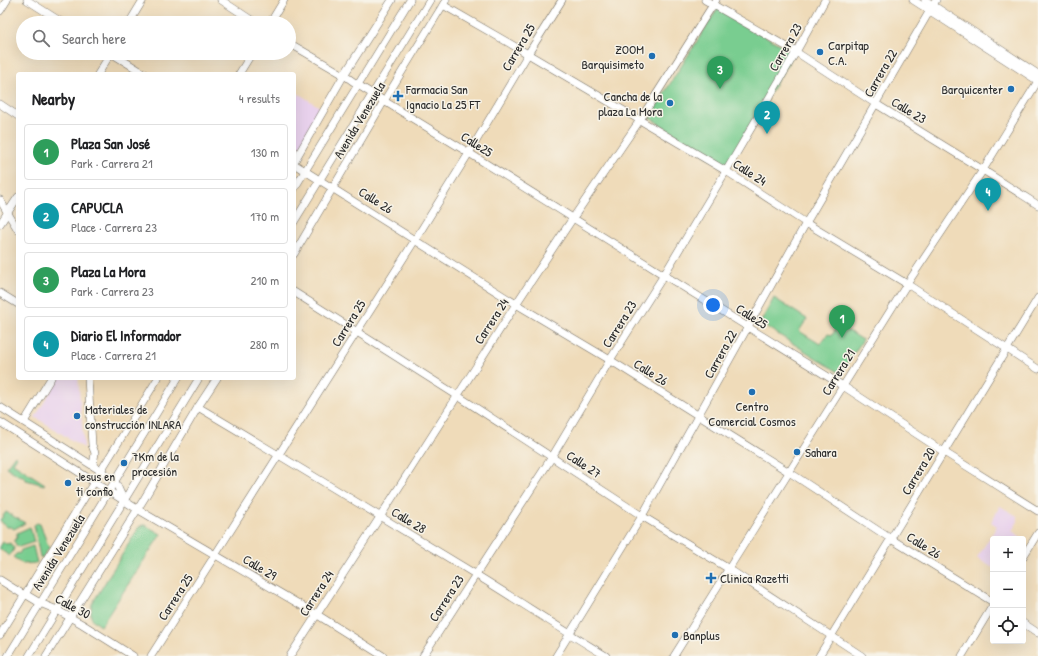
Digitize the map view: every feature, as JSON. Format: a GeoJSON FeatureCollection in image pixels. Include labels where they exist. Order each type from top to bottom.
{"type":"FeatureCollection","features":[{"type":"Feature","properties":{"kind":"street"},"geometry":{"type":"LineString","coordinates":[[0,11],[6,0]]}},
{"type":"Feature","properties":{"kind":"street"},"geometry":{"type":"LineString","coordinates":[[27,0],[52,16]]}},
{"type":"Feature","properties":{"kind":"street"},"geometry":{"type":"LineString","coordinates":[[133,16],[143,0]]}},
{"type":"Feature","properties":{"kind":"street"},"geometry":{"type":"LineString","coordinates":[[221,0],[245,16]]}},
{"type":"Feature","properties":{"kind":"street"},"geometry":{"type":"LineString","coordinates":[[274,16],[284,0]]}},
{"type":"Feature","properties":{"kind":"street"},"geometry":{"type":"LineString","coordinates":[[296,159],[344,75],[392,0]]}},
{"type":"Feature","properties":{"kind":"street","name":"Avenida Venezuela"},"geometry":{"type":"LineString","coordinates":[[296,186],[410,0]]}},
{"type":"Feature","properties":{"kind":"street","name":"Avenida Venezuela"},"geometry":{"type":"LineString","coordinates":[[296,219],[430,0]]}},
{"type":"Feature","properties":{"kind":"street","name":"Carrera 25"},"geometry":{"type":"LineString","coordinates":[[151,656],[470,153],[528,54],[562,0]]}},
{"type":"Feature","properties":{"kind":"street","name":"Calle 23"},"geometry":{"type":"LineString","coordinates":[[705,0],[714,2],[796,52],[876,104],[1038,205]]}},
{"type":"Feature","properties":{"kind":"street","name":"Carrera 23"},"geometry":{"type":"LineString","coordinates":[[423,656],[552,458],[610,360],[664,275],[826,0]]}},
{"type":"Feature","properties":{"kind":"street"},"geometry":{"type":"LineString","coordinates":[[913,0],[933,5],[1038,81]]}},
{"type":"Feature","properties":{"kind":"street"},"geometry":{"type":"LineString","coordinates":[[925,0],[1038,74]]}},
{"type":"Feature","properties":{"kind":"street","name":"Carrera 24"},"geometry":{"type":"LineString","coordinates":[[290,656],[516,304],[640,120],[714,2]]}},
{"type":"Feature","properties":{"kind":"street","name":"Avenida Venezuela"},"geometry":{"type":"LineString","coordinates":[[296,251],[333,187],[388,103],[444,3]]}},
{"type":"Feature","properties":{"kind":"street","name":"Calle 24"},"geometry":{"type":"LineString","coordinates":[[444,3],[726,171],[806,223],[907,284],[1038,369]]}},
{"type":"Feature","properties":{"kind":"street","name":"Carrera 22"},"geometry":{"type":"LineString","coordinates":[[556,656],[642,516],[806,223],[933,5]]}},
{"type":"Feature","properties":{"kind":"street","name":"Calle25"},"geometry":{"type":"LineString","coordinates":[[296,47],[470,153],[843,386],[1038,511]]}},
{"type":"Feature","properties":{"kind":"street"},"geometry":{"type":"LineString","coordinates":[[99,72],[107,60]]}},
{"type":"Feature","properties":{"kind":"street"},"geometry":{"type":"LineString","coordinates":[[122,60],[141,72]]}},
{"type":"Feature","properties":{"kind":"street"},"geometry":{"type":"LineString","coordinates":[[240,72],[248,60]]}},
{"type":"Feature","properties":{"kind":"street","name":"Carrera 21"},"geometry":{"type":"LineString","coordinates":[[674,656],[907,284],[983,170],[1038,81]]}},
{"type":"Feature","properties":{"kind":"street"},"geometry":{"type":"LineString","coordinates":[[0,104],[16,115]]}},
{"type":"Feature","properties":{"kind":"street","name":"Calle 26"},"geometry":{"type":"LineString","coordinates":[[296,164],[516,304],[610,360],[789,472],[990,602]]}},
{"type":"Feature","properties":{"kind":"street"},"geometry":{"type":"LineString","coordinates":[[0,200],[16,227]]}},
{"type":"Feature","properties":{"kind":"street"},"geometry":{"type":"LineString","coordinates":[[0,224],[16,200]]}},
{"type":"Feature","properties":{"kind":"street"},"geometry":{"type":"LineString","coordinates":[[0,293],[16,303]]}},
{"type":"Feature","properties":{"kind":"street","name":"Calle 27"},"geometry":{"type":"LineString","coordinates":[[296,293],[458,396],[642,516],[729,569],[862,656]]}},
{"type":"Feature","properties":{"kind":"street","name":"Carrera 20"},"geometry":{"type":"LineString","coordinates":[[820,656],[1006,348],[1038,298]]}},
{"type":"Feature","properties":{"kind":"street"},"geometry":{"type":"LineString","coordinates":[[24,422],[50,380]]}},
{"type":"Feature","properties":{"kind":"street"},"geometry":{"type":"LineString","coordinates":[[88,380],[92,445],[95,454],[93,466]]}},
{"type":"Feature","properties":{"kind":"street","name":"Avenida Venezuela"},"geometry":{"type":"LineString","coordinates":[[0,635],[157,380]]}},
{"type":"Feature","properties":{"kind":"street","name":"Avenida Venezuela"},"geometry":{"type":"LineString","coordinates":[[8,656],[177,380]]}},
{"type":"Feature","properties":{"kind":"street"},"geometry":{"type":"LineString","coordinates":[[29,656],[198,380]]}},
{"type":"Feature","properties":{"kind":"street"},"geometry":{"type":"LineString","coordinates":[[46,656],[144,499],[198,407],[216,380]]}},
{"type":"Feature","properties":{"kind":"street"},"geometry":{"type":"LineString","coordinates":[[0,407],[115,481],[124,501]]}},
{"type":"Feature","properties":{"kind":"street","name":"Calle 28"},"geometry":{"type":"LineString","coordinates":[[198,407],[476,575],[606,656]]}},
{"type":"Feature","properties":{"kind":"street","name":"Calle 29"},"geometry":{"type":"LineString","coordinates":[[0,422],[137,509],[316,614],[383,656]]}},
{"type":"Feature","properties":{"kind":"street"},"geometry":{"type":"LineString","coordinates":[[95,454],[109,458]]}},
{"type":"Feature","properties":{"kind":"street"},"geometry":{"type":"LineString","coordinates":[[1026,552],[1038,533]]}},
{"type":"Feature","properties":{"kind":"street","name":"Calle 30"},"geometry":{"type":"LineString","coordinates":[[0,580],[24,595],[25,594],[70,617],[133,656]]}},
{"type":"Feature","properties":{"kind":"street"},"geometry":{"type":"LineString","coordinates":[[962,656],[991,608]]}},
{"type":"Feature","properties":{"kind":"street"},"geometry":{"type":"LineString","coordinates":[[1026,625],[1038,633]]}},
{"type":"Feature","properties":{"kind":"shaded area"},"geometry":{"type":"Polygon","coordinates":[[[296,92],[323,109],[296,154],[296,92]]]}},
{"type":"Feature","properties":{"kind":"shaded area"},"geometry":{"type":"Polygon","coordinates":[[[58,380],[78,380],[84,448],[35,417],[58,380]]]}},
{"type":"Feature","properties":{"kind":"shaded area"},"geometry":{"type":"Polygon","coordinates":[[[1000,506],[1017,516],[1018,521],[1012,531],[1020,536],[991,536],[997,526],[991,522],[1000,506]]]}},
{"type":"Feature","properties":{"kind":"shaded area"},"geometry":{"type":"Polygon","coordinates":[[[990,537],[990,566],[977,558],[990,537]]]}},
{"type":"Feature","properties":{"kind":"green space"},"geometry":{"type":"Polygon","coordinates":[[[718,8],[794,53],[725,168],[649,117],[718,8]]]}},
{"type":"Feature","properties":{"kind":"green space"},"geometry":{"type":"Polygon","coordinates":[[[774,298],[807,319],[799,331],[820,344],[828,334],[832,335],[839,325],[863,340],[840,373],[760,323],[774,298]]]}},
{"type":"Feature","properties":{"kind":"green space"},"geometry":{"type":"Polygon","coordinates":[[[15,455],[17,457],[13,463],[45,484],[44,485],[26,480],[23,476],[18,475],[6,467],[15,455]]]}},
{"type":"Feature","properties":{"kind":"green space"},"geometry":{"type":"Polygon","coordinates":[[[6,512],[25,523],[14,529],[11,527],[6,527],[0,520],[6,512]]]}},
{"type":"Feature","properties":{"kind":"green space"},"geometry":{"type":"Polygon","coordinates":[[[37,523],[40,524],[49,548],[42,558],[40,557],[34,525],[37,523]]]}},
{"type":"Feature","properties":{"kind":"green space"},"geometry":{"type":"Polygon","coordinates":[[[143,525],[161,534],[101,626],[91,617],[92,604],[139,527],[143,525]]]}},
{"type":"Feature","properties":{"kind":"green space"},"geometry":{"type":"Polygon","coordinates":[[[30,527],[34,542],[19,547],[17,546],[14,541],[17,538],[17,533],[30,527]]]}},
{"type":"Feature","properties":{"kind":"green space"},"geometry":{"type":"Polygon","coordinates":[[[3,542],[7,544],[10,543],[14,548],[9,556],[0,549],[3,542]]]}},
{"type":"Feature","properties":{"kind":"green space"},"geometry":{"type":"Polygon","coordinates":[[[33,546],[37,563],[23,564],[13,557],[20,553],[21,550],[33,546]]]}},
{"type":"Feature","properties":{"kind":"place","name":"Carpitap C.A."},"geometry":{"type":"Point","coordinates":[820,52]}},
{"type":"Feature","properties":{"kind":"place","name":"ZOOM Barquisimeto"},"geometry":{"type":"Point","coordinates":[652,56]}},
{"type":"Feature","properties":{"kind":"place","name":"Plaza La Mora"},"geometry":{"type":"Point","coordinates":[720,89]}},
{"type":"Feature","properties":{"kind":"place","name":"Barquicenter"},"geometry":{"type":"Point","coordinates":[1011,89]}},
{"type":"Feature","properties":{"kind":"place","name":"Farmacia San Ignacio La 25 FT"},"geometry":{"type":"Point","coordinates":[398,96]}},
{"type":"Feature","properties":{"kind":"place","name":"Cancha de la plaza La Mora"},"geometry":{"type":"Point","coordinates":[670,103]}},
{"type":"Feature","properties":{"kind":"place","name":"CAPUCLA"},"geometry":{"type":"Point","coordinates":[767,134]}},
{"type":"Feature","properties":{"kind":"place","name":"Diario El Informador"},"geometry":{"type":"Point","coordinates":[988,211]}},
{"type":"Feature","properties":{"kind":"place","name":"Plaza San José"},"geometry":{"type":"Point","coordinates":[842,338]}},
{"type":"Feature","properties":{"kind":"place","name":"Centro Comercial Cosmos"},"geometry":{"type":"Point","coordinates":[752,392]}},
{"type":"Feature","properties":{"kind":"place","name":"Materiales de construcción INLARA"},"geometry":{"type":"Point","coordinates":[77,416]}},
{"type":"Feature","properties":{"kind":"place","name":"Sahara"},"geometry":{"type":"Point","coordinates":[797,452]}},
{"type":"Feature","properties":{"kind":"place","name":"7Km de la procesión"},"geometry":{"type":"Point","coordinates":[124,463]}},
{"type":"Feature","properties":{"kind":"place","name":"Jesus en ti confio"},"geometry":{"type":"Point","coordinates":[68,483]}},
{"type":"Feature","properties":{"kind":"place","name":"Clinica Razetti"},"geometry":{"type":"Point","coordinates":[711,578]}},
{"type":"Feature","properties":{"kind":"place","name":"Banplus"},"geometry":{"type":"Point","coordinates":[675,635]}}]}
